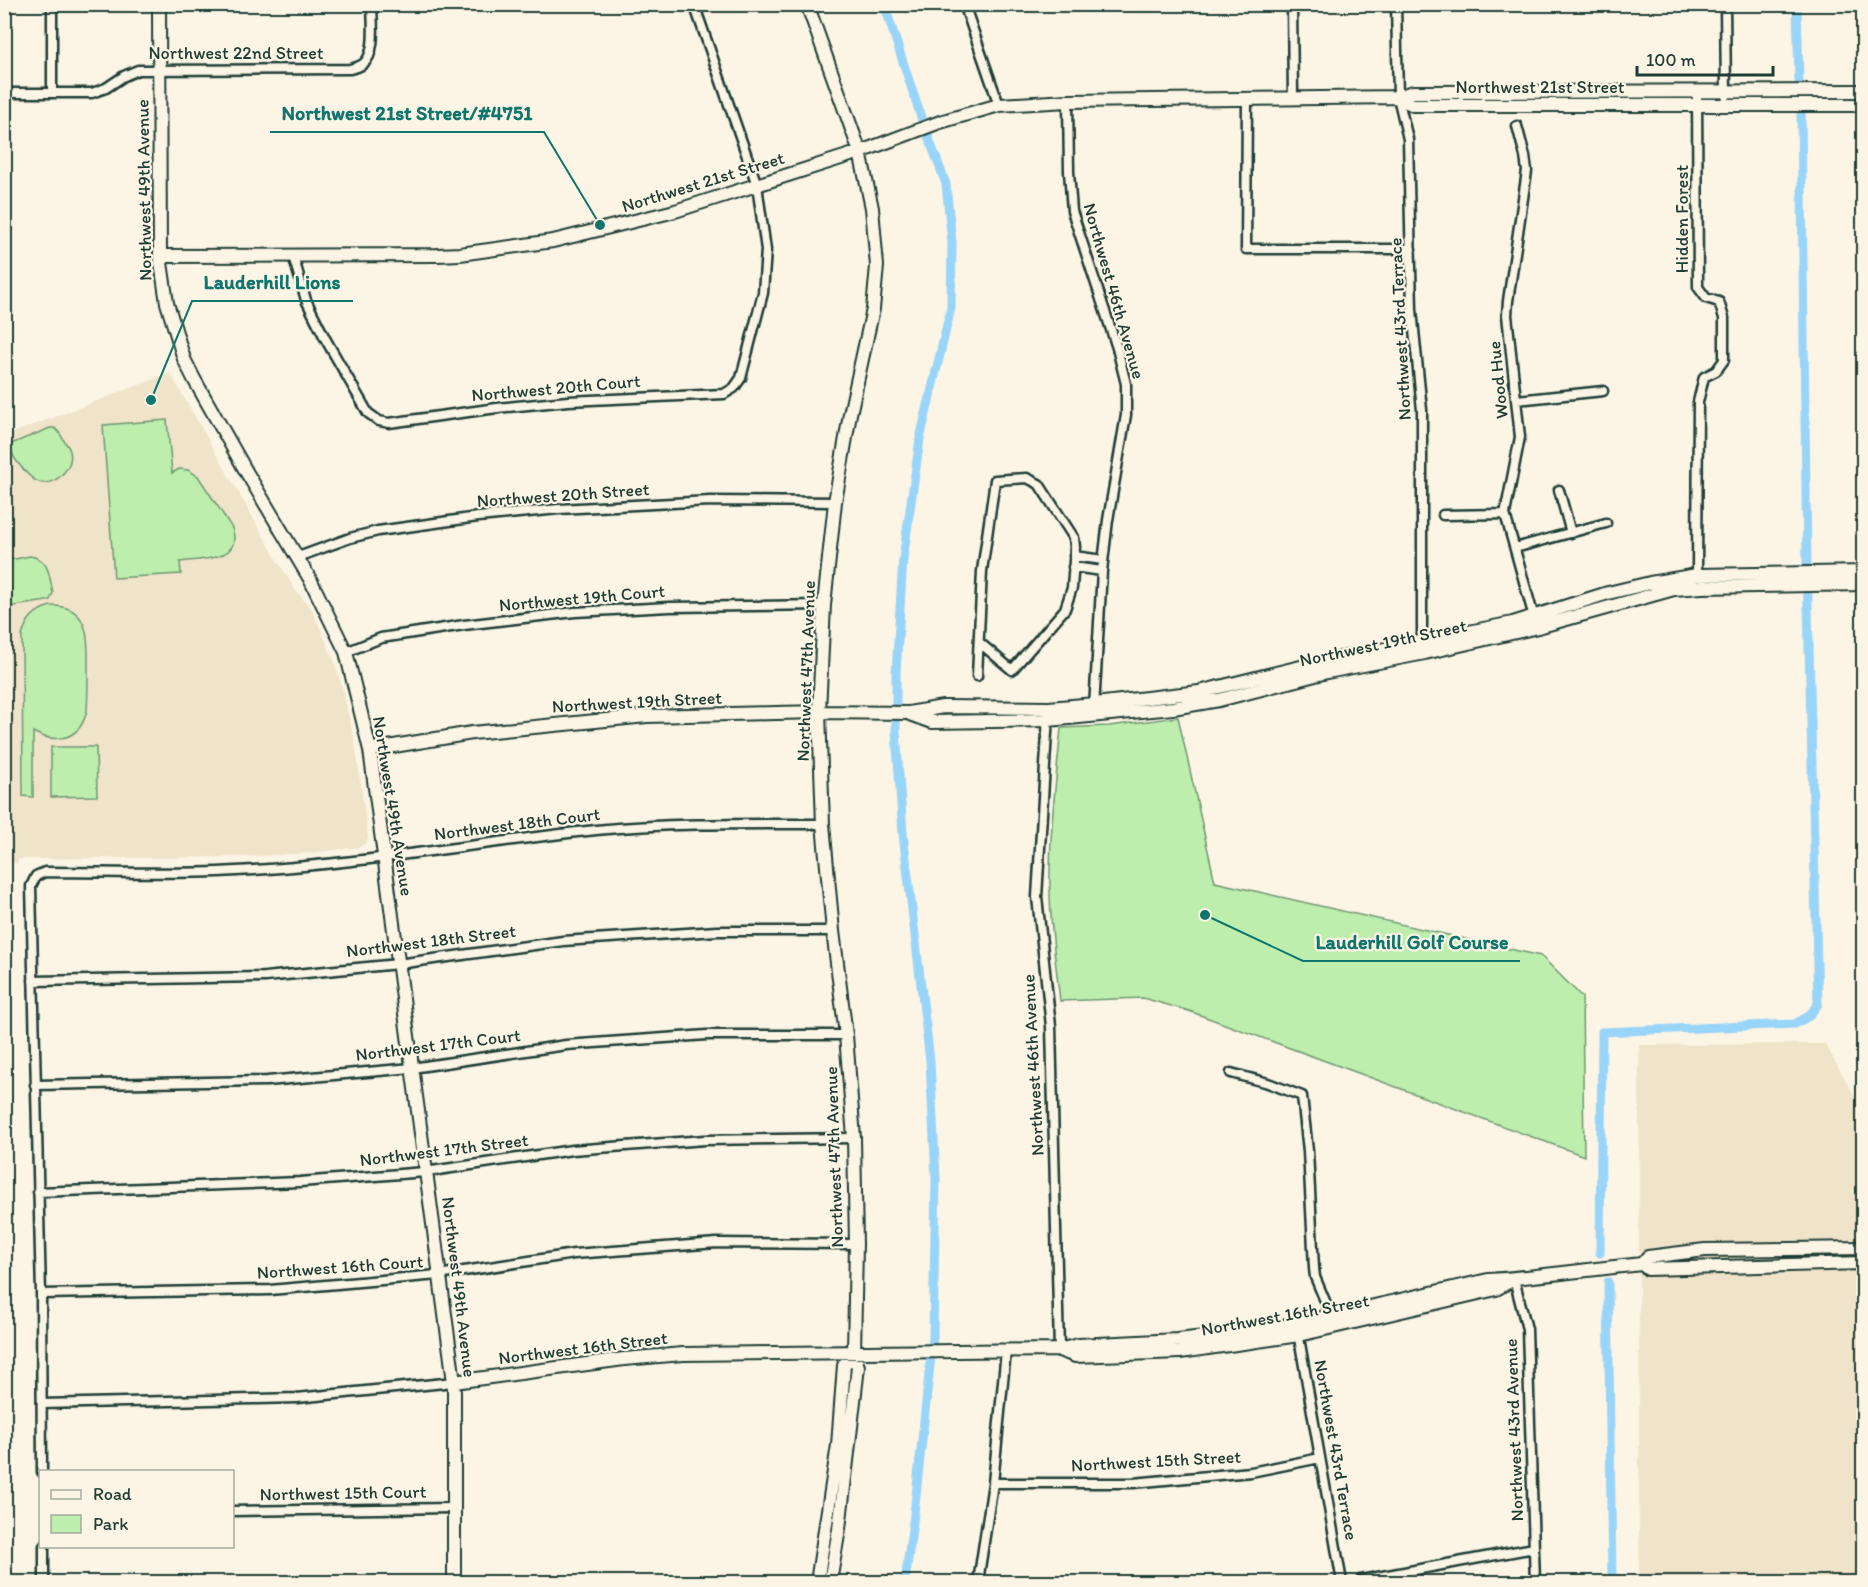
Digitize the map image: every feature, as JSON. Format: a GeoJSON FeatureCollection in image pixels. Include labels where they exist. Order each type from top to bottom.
{"type":"FeatureCollection","features":[{"type":"Feature","properties":{"kind":"street"},"geometry":{"type":"LineString","coordinates":[[52,4],[52,93]]}},
{"type":"Feature","properties":{"kind":"street","name":"Northwest 49th Avenue"},"geometry":{"type":"LineString","coordinates":[[159,4],[160,256],[167,303],[184,359],[220,426],[298,557],[346,652],[369,750],[454,1382],[454,1582]]}},
{"type":"Feature","properties":{"kind":"street","name":"Northwest 22nd Street"},"geometry":{"type":"LineString","coordinates":[[4,93],[92,93],[138,70],[350,69],[365,64],[372,49],[372,4]]}},
{"type":"Feature","properties":{"kind":"street"},"geometry":{"type":"LineString","coordinates":[[694,4],[757,185]]}},
{"type":"Feature","properties":{"kind":"street","name":"Northwest 47th Avenue"},"geometry":{"type":"LineString","coordinates":[[807,4],[860,152],[872,208],[878,266],[873,309],[850,414],[835,502],[824,605],[819,712],[823,824],[832,931],[846,1035],[854,1138],[856,1244],[854,1353],[858,1367],[817,1582]]}},
{"type":"Feature","properties":{"kind":"street"},"geometry":{"type":"LineString","coordinates":[[964,4],[999,105]]}},
{"type":"Feature","properties":{"kind":"street"},"geometry":{"type":"LineString","coordinates":[[1292,4],[1293,98]]}},
{"type":"Feature","properties":{"kind":"street","name":"Northwest 43rd Terrace"},"geometry":{"type":"LineString","coordinates":[[1396,4],[1398,97],[1408,139],[1412,310],[1422,410],[1423,648]]}},
{"type":"Feature","properties":{"kind":"street"},"geometry":{"type":"LineString","coordinates":[[1725,4],[1726,105]]}},
{"type":"Feature","properties":{"kind":"street","name":"Northwest 21st Street"},"geometry":{"type":"LineString","coordinates":[[160,256],[460,254],[553,241],[675,211],[860,152],[940,122],[999,105],[1068,101],[1398,97],[1413,92],[1863,91]]}},
{"type":"Feature","properties":{"kind":"street","name":"Hidden Forest"},"geometry":{"type":"LineString","coordinates":[[1697,92],[1698,287],[1706,298],[1719,302],[1724,318],[1724,360],[1716,371],[1704,377],[1698,402],[1697,575]]}},
{"type":"Feature","properties":{"kind":"street","name":"Northwest 21st Street"},"geometry":{"type":"LineString","coordinates":[[1398,97],[1413,105],[1863,105]]}},
{"type":"Feature","properties":{"kind":"street"},"geometry":{"type":"LineString","coordinates":[[1247,99],[1246,249],[1412,249]]}},
{"type":"Feature","properties":{"kind":"street","name":"Northwest 46th Avenue"},"geometry":{"type":"LineString","coordinates":[[1068,101],[1072,211],[1117,348],[1126,384],[1126,415],[1103,560],[1094,710]]}},
{"type":"Feature","properties":{"kind":"street","name":"Wood Hue"},"geometry":{"type":"LineString","coordinates":[[1517,126],[1527,171],[1507,315],[1520,436],[1505,514],[1536,622]]}},
{"type":"Feature","properties":{"kind":"street","name":"Northwest 20th Court"},"geometry":{"type":"LineString","coordinates":[[293,256],[306,300],[326,340],[368,412],[379,421],[389,423],[568,401],[724,394],[734,388],[741,378],[763,293],[766,250],[757,185]]}},
{"type":"Feature","properties":{"kind":"street"},"geometry":{"type":"LineString","coordinates":[[1516,400],[1603,391]]}},
{"type":"Feature","properties":{"kind":"street"},"geometry":{"type":"LineString","coordinates":[[976,676],[980,643],[982,571],[995,480],[1028,478],[1039,484],[1074,538],[1072,588],[1065,609],[1012,670],[980,643]]}},
{"type":"Feature","properties":{"kind":"street"},"geometry":{"type":"LineString","coordinates":[[1559,490],[1571,533]]}},
{"type":"Feature","properties":{"kind":"street","name":"Northwest 20th Street"},"geometry":{"type":"LineString","coordinates":[[298,557],[369,533],[478,517],[559,509],[710,501],[835,502]]}},
{"type":"Feature","properties":{"kind":"street"},"geometry":{"type":"LineString","coordinates":[[1443,515],[1505,514]]}},
{"type":"Feature","properties":{"kind":"street"},"geometry":{"type":"LineString","coordinates":[[1515,548],[1606,523]]}},
{"type":"Feature","properties":{"kind":"street"},"geometry":{"type":"LineString","coordinates":[[1074,556],[1103,560]]}},
{"type":"Feature","properties":{"kind":"street"},"geometry":{"type":"LineString","coordinates":[[1073,567],[1102,571]]}},
{"type":"Feature","properties":{"kind":"street","name":"Northwest 19th Street"},"geometry":{"type":"LineString","coordinates":[[369,750],[472,733],[647,716],[819,712],[909,714],[943,707],[1048,714],[1173,708],[1200,697],[1321,662],[1423,648],[1513,623],[1536,622],[1674,589],[1787,579],[1827,578],[1863,572]]}},
{"type":"Feature","properties":{"kind":"street","name":"Northwest 19th Street"},"geometry":{"type":"LineString","coordinates":[[1536,622],[1608,593],[1650,583],[1697,575],[1787,579]]}},
{"type":"Feature","properties":{"kind":"street","name":"Northwest 19th Street"},"geometry":{"type":"LineString","coordinates":[[1827,578],[1863,584]]}},
{"type":"Feature","properties":{"kind":"street","name":"Northwest 19th Court"},"geometry":{"type":"LineString","coordinates":[[346,652],[381,638],[464,625],[576,612],[669,607],[824,605]]}},
{"type":"Feature","properties":{"kind":"street","name":"Northwest 46th Avenue"},"geometry":{"type":"LineString","coordinates":[[1048,714],[1037,897],[1051,1026],[1059,1350]]}},
{"type":"Feature","properties":{"kind":"street","name":"Northwest 18th Court"},"geometry":{"type":"LineString","coordinates":[[33,981],[31,886],[36,876],[45,872],[253,871],[383,858],[599,830],[696,825],[823,824]]}},
{"type":"Feature","properties":{"kind":"street","name":"Northwest 18th Street"},"geometry":{"type":"LineString","coordinates":[[33,981],[265,977],[398,964],[563,941],[717,931],[832,931]]}},
{"type":"Feature","properties":{"kind":"street"},"geometry":{"type":"LineString","coordinates":[[33,981],[42,1470]]}},
{"type":"Feature","properties":{"kind":"street","name":"Northwest 17th Court"},"geometry":{"type":"LineString","coordinates":[[35,1085],[267,1081],[412,1068],[578,1044],[707,1035],[846,1035]]}},
{"type":"Feature","properties":{"kind":"street"},"geometry":{"type":"LineString","coordinates":[[1231,1073],[1268,1083],[1302,1096],[1308,1150],[1315,1277],[1334,1321]]}},
{"type":"Feature","properties":{"kind":"street","name":"Northwest 17th Street"},"geometry":{"type":"LineString","coordinates":[[38,1192],[300,1182],[425,1172],[572,1150],[705,1140],[854,1138]]}},
{"type":"Feature","properties":{"kind":"street","name":"Northwest 16th Court"},"geometry":{"type":"LineString","coordinates":[[40,1294],[270,1290],[438,1275],[574,1254],[717,1243],[856,1244]]}},
{"type":"Feature","properties":{"kind":"street","name":"Northwest 16th Street"},"geometry":{"type":"LineString","coordinates":[[42,1404],[297,1398],[454,1382],[624,1359],[674,1355],[1059,1350],[1078,1345],[1178,1340],[1246,1332],[1297,1330],[1488,1280],[1642,1264],[1648,1257],[1703,1250],[1863,1248]]}},
{"type":"Feature","properties":{"kind":"street","name":"Northwest 16th Street"},"geometry":{"type":"LineString","coordinates":[[1642,1264],[1648,1269],[1863,1263]]}},
{"type":"Feature","properties":{"kind":"street","name":"Northwest 43rd Avenue"},"geometry":{"type":"LineString","coordinates":[[1514,1279],[1527,1329],[1535,1582]]}},
{"type":"Feature","properties":{"kind":"street","name":"Northwest 43rd Terrace"},"geometry":{"type":"LineString","coordinates":[[1297,1330],[1342,1582]]}},
{"type":"Feature","properties":{"kind":"street"},"geometry":{"type":"LineString","coordinates":[[978,1582],[993,1483],[1006,1351]]}},
{"type":"Feature","properties":{"kind":"street","name":"Northwest 47th Avenue"},"geometry":{"type":"LineString","coordinates":[[830,1582],[839,1529],[844,1445]]}},
{"type":"Feature","properties":{"kind":"street","name":"Northwest 15th Street"},"geometry":{"type":"LineString","coordinates":[[993,1483],[1133,1483],[1251,1472],[1320,1458]]}},
{"type":"Feature","properties":{"kind":"street","name":"Northwest 15th Court"},"geometry":{"type":"LineString","coordinates":[[234,1510],[453,1508]]}},
{"type":"Feature","properties":{"kind":"street"},"geometry":{"type":"LineString","coordinates":[[44,1548],[44,1582]]}},
{"type":"Feature","properties":{"kind":"street"},"geometry":{"type":"LineString","coordinates":[[1361,1580],[1534,1548]]}},
{"type":"Feature","properties":{"kind":"shaded area"},"geometry":{"type":"Polygon","coordinates":[[[170,373],[280,565],[296,591],[311,608],[334,660],[355,744],[368,837],[360,847],[309,853],[242,857],[18,859],[18,863],[5,864],[5,436],[170,373]]]}},
{"type":"Feature","properties":{"kind":"shaded area"},"geometry":{"type":"Polygon","coordinates":[[[1825,1044],[1863,1111],[1863,1582],[1639,1582],[1639,1045],[1825,1044]]]}},
{"type":"Feature","properties":{"kind":"green space"},"geometry":{"type":"Polygon","coordinates":[[[167,420],[172,473],[179,469],[188,470],[198,476],[232,528],[234,539],[232,547],[209,559],[180,562],[181,574],[114,578],[103,425],[167,420]]]}},
{"type":"Feature","properties":{"kind":"green space"},"geometry":{"type":"Polygon","coordinates":[[[54,428],[59,433],[69,448],[71,457],[67,468],[59,477],[54,481],[42,483],[27,474],[18,463],[13,455],[11,444],[54,428]]]}},
{"type":"Feature","properties":{"kind":"green space"},"geometry":{"type":"Polygon","coordinates":[[[30,556],[37,558],[48,569],[53,593],[50,600],[8,607],[5,604],[5,561],[30,556]]]}},
{"type":"Feature","properties":{"kind":"green space"},"geometry":{"type":"Polygon","coordinates":[[[51,606],[64,607],[73,611],[84,626],[88,646],[87,710],[79,728],[67,737],[51,738],[33,732],[33,797],[23,796],[22,637],[31,617],[51,606]]]}},
{"type":"Feature","properties":{"kind":"green space"},"geometry":{"type":"Polygon","coordinates":[[[1178,717],[1215,882],[1541,956],[1582,997],[1584,1156],[1189,1011],[1143,998],[1060,1001],[1051,918],[1050,870],[1061,728],[1109,726],[1178,717]]]}},
{"type":"Feature","properties":{"kind":"green space"},"geometry":{"type":"Polygon","coordinates":[[[51,747],[96,747],[97,796],[51,797],[51,747]]]}},
{"type":"Feature","properties":{"kind":"waterway"},"geometry":{"type":"LineString","coordinates":[[884,4],[922,120],[946,184],[952,243],[951,308],[920,439],[903,559],[896,673],[896,731],[903,834],[930,1061],[936,1179],[933,1337],[905,1582]]}},
{"type":"Feature","properties":{"kind":"waterway"},"geometry":{"type":"LineString","coordinates":[[1797,4],[1799,81]]}},
{"type":"Feature","properties":{"kind":"waterway"},"geometry":{"type":"LineString","coordinates":[[1600,1253],[1602,1032],[1795,1024],[1809,1016],[1818,1004],[1807,566],[1801,113]]}},
{"type":"Feature","properties":{"kind":"waterway"},"geometry":{"type":"LineString","coordinates":[[1608,1282],[1612,1582]]}},
{"type":"Feature","properties":{"kind":"place","name":"Northwest 21st Street/#4751"},"geometry":{"type":"Point","coordinates":[600,225]}},
{"type":"Feature","properties":{"kind":"place","name":"Lauderhill Lions"},"geometry":{"type":"Point","coordinates":[151,400]}},
{"type":"Feature","properties":{"kind":"place","name":"Lauderhill Golf Course"},"geometry":{"type":"Point","coordinates":[1205,915]}}]}
